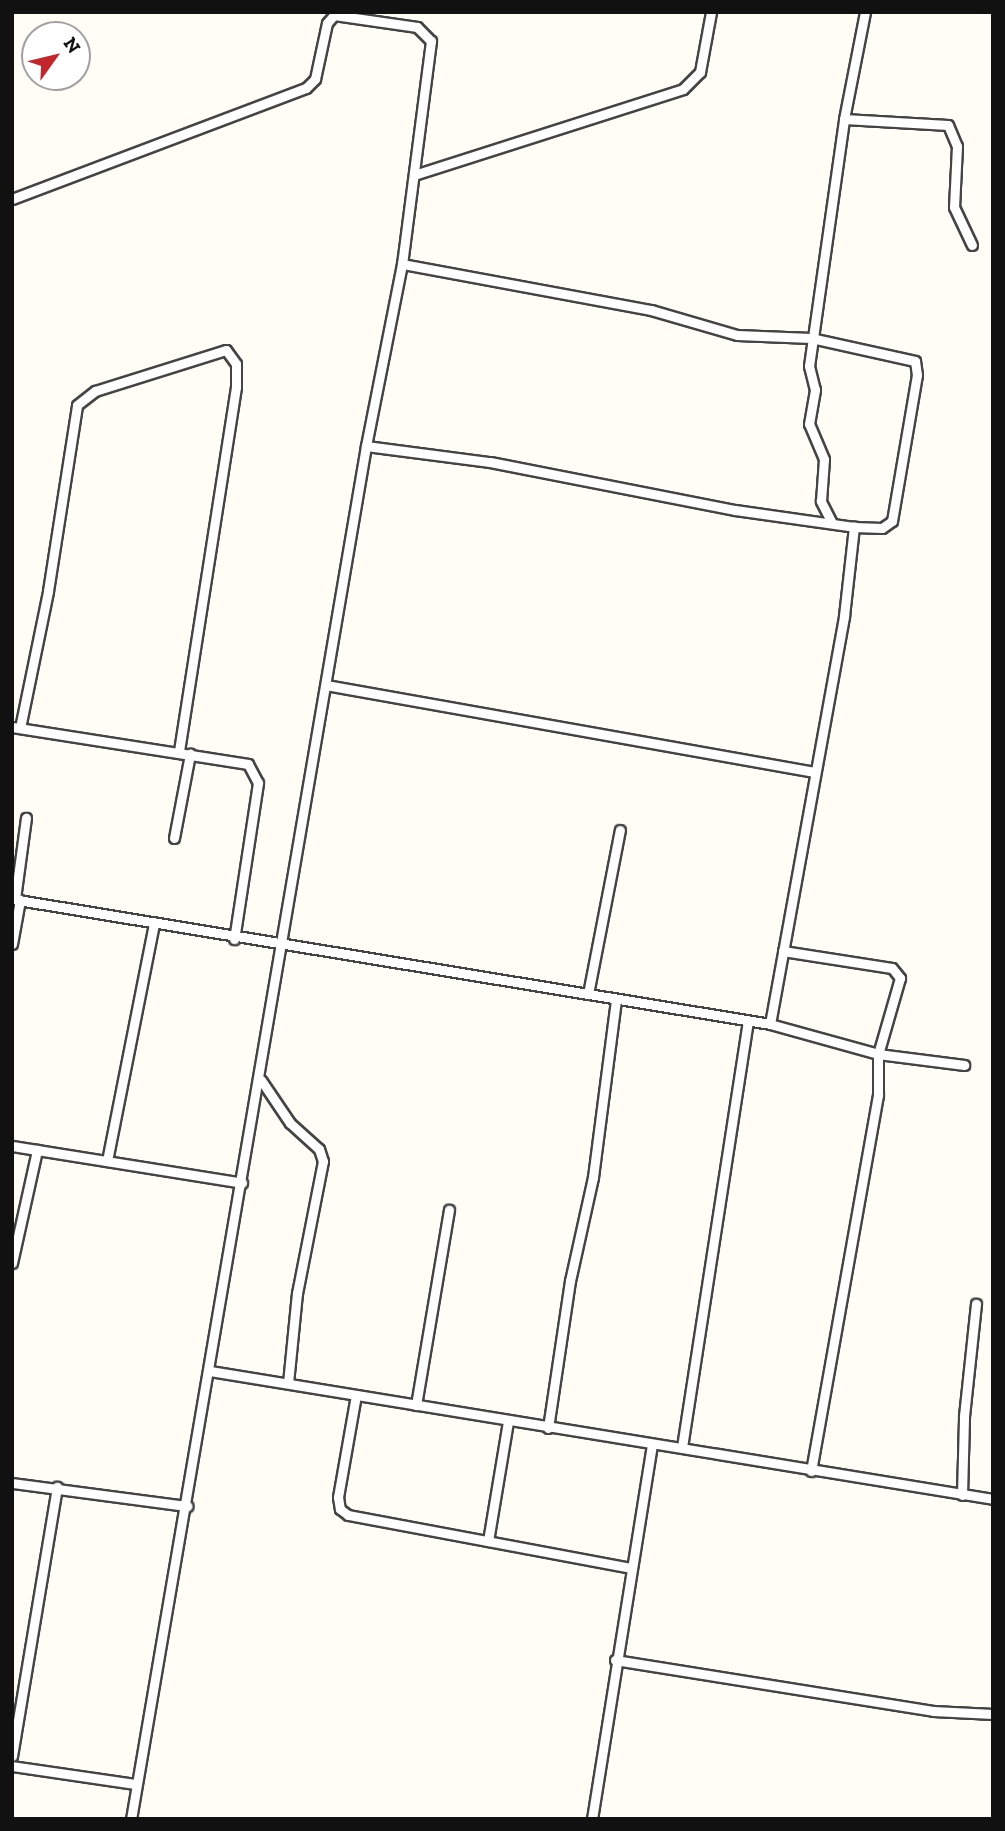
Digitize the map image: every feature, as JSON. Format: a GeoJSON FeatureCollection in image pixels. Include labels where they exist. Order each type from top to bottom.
{"type":"FeatureCollection","features":[{"type":"Feature","properties":{"kind":"street"},"geometry":{"type":"LineString","coordinates":[[414,174],[683,89],[700,72],[711,12]]}},
{"type":"Feature","properties":{"kind":"street"},"geometry":{"type":"LineString","coordinates":[[832,523],[821,501],[823,455],[809,424],[815,390],[809,366],[844,119],[865,12]]}},
{"type":"Feature","properties":{"kind":"street"},"geometry":{"type":"LineString","coordinates":[[12,199],[309,86],[317,75],[327,23],[340,13],[417,27],[431,41],[402,264],[366,446],[261,1080],[131,1819]]}},
{"type":"Feature","properties":{"kind":"street"},"geometry":{"type":"LineString","coordinates":[[844,119],[948,125],[957,146],[954,207],[972,245]]}},
{"type":"Feature","properties":{"kind":"street"},"geometry":{"type":"LineString","coordinates":[[366,446],[491,462],[735,510],[854,527],[882,528],[892,521],[917,364],[811,338],[737,335],[651,310],[402,264]]}},
{"type":"Feature","properties":{"kind":"street"},"geometry":{"type":"LineString","coordinates":[[174,838],[185,753],[236,387],[236,364],[226,350],[94,391],[77,405],[48,592],[16,727],[185,753],[248,764],[258,783],[234,939]]}},
{"type":"Feature","properties":{"kind":"street"},"geometry":{"type":"LineString","coordinates":[[770,1024],[844,616],[854,527]]}},
{"type":"Feature","properties":{"kind":"street"},"geometry":{"type":"LineString","coordinates":[[326,685],[814,772]]}},
{"type":"Feature","properties":{"kind":"street"},"geometry":{"type":"LineString","coordinates":[[12,944],[26,818]]}},
{"type":"Feature","properties":{"kind":"street"},"geometry":{"type":"LineString","coordinates":[[588,995],[620,830]]}},
{"type":"Feature","properties":{"kind":"street"},"geometry":{"type":"LineString","coordinates":[[16,899],[234,939],[770,1024],[878,1054],[964,1065]]}},
{"type":"Feature","properties":{"kind":"street"},"geometry":{"type":"LineString","coordinates":[[107,1161],[154,923]]}},
{"type":"Feature","properties":{"kind":"street"},"geometry":{"type":"LineString","coordinates":[[783,951],[898,973],[878,1054],[875,1115],[811,1471]]}},
{"type":"Feature","properties":{"kind":"street"},"geometry":{"type":"LineString","coordinates":[[548,1428],[570,1280],[593,1177],[616,999]]}},
{"type":"Feature","properties":{"kind":"street"},"geometry":{"type":"LineString","coordinates":[[682,1447],[748,1022]]}},
{"type":"Feature","properties":{"kind":"street"},"geometry":{"type":"LineString","coordinates":[[261,1080],[290,1124],[319,1149],[323,1161],[298,1293],[288,1383]]}},
{"type":"Feature","properties":{"kind":"street"},"geometry":{"type":"LineString","coordinates":[[12,1146],[242,1183]]}},
{"type":"Feature","properties":{"kind":"street"},"geometry":{"type":"LineString","coordinates":[[12,1263],[37,1150]]}},
{"type":"Feature","properties":{"kind":"street"},"geometry":{"type":"LineString","coordinates":[[416,1405],[449,1210]]}},
{"type":"Feature","properties":{"kind":"street"},"geometry":{"type":"LineString","coordinates":[[962,1494],[964,1416],[976,1304]]}},
{"type":"Feature","properties":{"kind":"street"},"geometry":{"type":"LineString","coordinates":[[210,1371],[993,1499]]}},
{"type":"Feature","properties":{"kind":"street"},"geometry":{"type":"LineString","coordinates":[[356,1395],[338,1497],[340,1509],[348,1515],[630,1568]]}},
{"type":"Feature","properties":{"kind":"street"},"geometry":{"type":"LineString","coordinates":[[488,1541],[508,1421]]}},
{"type":"Feature","properties":{"kind":"street"},"geometry":{"type":"LineString","coordinates":[[592,1819],[615,1660],[652,1444]]}},
{"type":"Feature","properties":{"kind":"street"},"geometry":{"type":"LineString","coordinates":[[12,1483],[187,1506]]}},
{"type":"Feature","properties":{"kind":"street"},"geometry":{"type":"LineString","coordinates":[[12,1756],[57,1487]]}},
{"type":"Feature","properties":{"kind":"street"},"geometry":{"type":"LineString","coordinates":[[615,1660],[933,1711],[993,1714]]}},
{"type":"Feature","properties":{"kind":"street"},"geometry":{"type":"LineString","coordinates":[[12,1766],[136,1784]]}}]}
